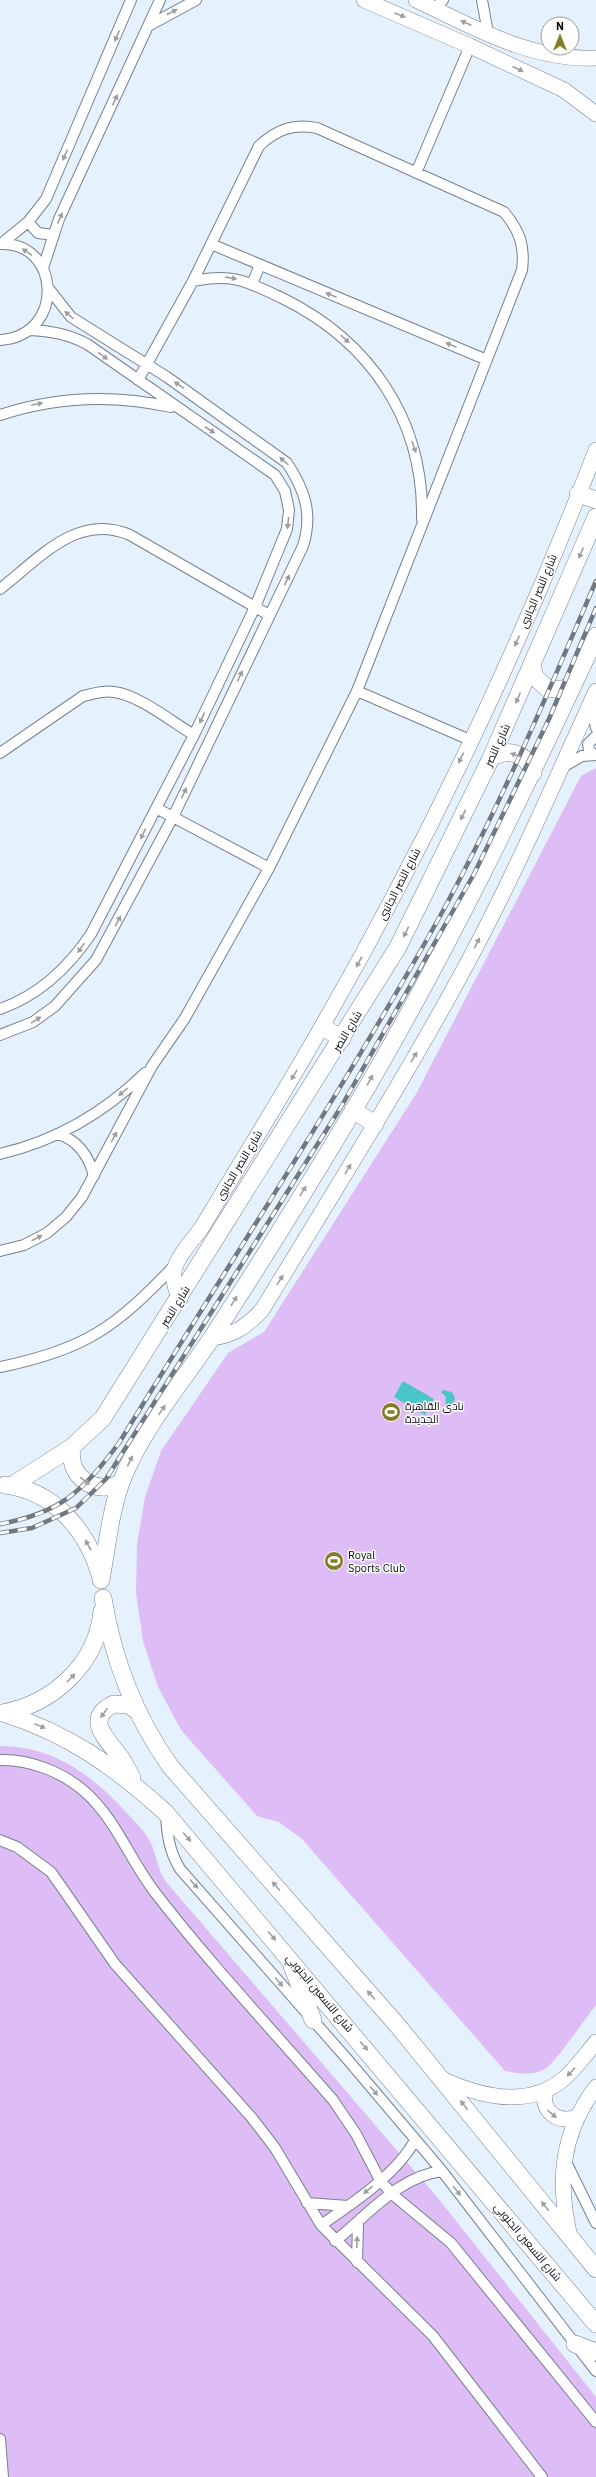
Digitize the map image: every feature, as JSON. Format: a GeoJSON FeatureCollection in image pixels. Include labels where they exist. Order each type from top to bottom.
{"type":"FeatureCollection","features":[{"type":"Feature","properties":{"kind":"main road"},"geometry":{"type":"LineString","coordinates":[[578,494],[596,500]]}},
{"type":"Feature","properties":{"kind":"main road","name":"شارع النصر"},"geometry":{"type":"LineString","coordinates":[[5,1485],[72,1447],[103,1418],[180,1299],[342,1039],[398,947],[491,758],[596,517]]}},
{"type":"Feature","properties":{"kind":"main road"},"geometry":{"type":"LineString","coordinates":[[101,1580],[114,1505],[121,1483],[141,1442],[211,1338],[353,1110],[433,969],[533,773],[596,636]]}},
{"type":"Feature","properties":{"kind":"main road"},"geometry":{"type":"LineString","coordinates":[[532,666],[535,677],[548,689],[564,689],[574,683]]}},
{"type":"Feature","properties":{"kind":"main road"},"geometry":{"type":"LineString","coordinates":[[491,758],[506,752],[516,754],[526,759],[533,773]]}},
{"type":"Feature","properties":{"kind":"main road"},"geometry":{"type":"LineString","coordinates":[[323,1027],[342,1039]]}},
{"type":"Feature","properties":{"kind":"main road"},"geometry":{"type":"LineString","coordinates":[[353,1110],[375,1124]]}},
{"type":"Feature","properties":{"kind":"main road"},"geometry":{"type":"LineString","coordinates":[[72,1447],[73,1466],[84,1482],[102,1488],[121,1483]]}},
{"type":"Feature","properties":{"kind":"main road"},"geometry":{"type":"LineString","coordinates":[[5,1485],[36,1495],[64,1512],[81,1532],[94,1555],[101,1580],[112,1644],[137,1711],[170,1766],[442,2079],[596,2269]]}},
{"type":"Feature","properties":{"kind":"main road"},"geometry":{"type":"LineString","coordinates":[[2,1713],[27,1707],[49,1696],[80,1668],[96,1638],[101,1618],[103,1598]]}},
{"type":"Feature","properties":{"kind":"main road"},"geometry":{"type":"LineString","coordinates":[[135,1784],[121,1758],[101,1733],[99,1723],[102,1714],[114,1704],[129,1705],[137,1711]]}},
{"type":"Feature","properties":{"kind":"main road","name":"شارع التسعين الجنوبي"},"geometry":{"type":"LineString","coordinates":[[2,1713],[66,1738],[102,1760],[135,1784],[166,1812],[286,1953],[596,2324]]}},
{"type":"Feature","properties":{"kind":"main road"},"geometry":{"type":"LineString","coordinates":[[286,1953],[313,2020]]}},
{"type":"Feature","properties":{"kind":"main road"},"geometry":{"type":"LineString","coordinates":[[575,2344],[596,2352]]}},
{"type":"Feature","properties":{"kind":"street"},"geometry":{"type":"LineString","coordinates":[[1,243],[28,222],[46,199],[131,0]]}},
{"type":"Feature","properties":{"kind":"street"},"geometry":{"type":"LineString","coordinates":[[43,268],[54,234],[150,25],[160,0]]}},
{"type":"Feature","properties":{"kind":"street"},"geometry":{"type":"LineString","coordinates":[[150,25],[196,0]]}},
{"type":"Feature","properties":{"kind":"street"},"geometry":{"type":"LineString","coordinates":[[364,0],[470,46],[564,90],[596,114]]}},
{"type":"Feature","properties":{"kind":"street"},"geometry":{"type":"LineString","coordinates":[[416,0],[439,4],[514,45],[541,54],[569,58],[596,58]]}},
{"type":"Feature","properties":{"kind":"street"},"geometry":{"type":"LineString","coordinates":[[482,0],[488,32]]}},
{"type":"Feature","properties":{"kind":"street"},"geometry":{"type":"LineString","coordinates":[[416,173],[470,46]]}},
{"type":"Feature","properties":{"kind":"street"},"geometry":{"type":"LineString","coordinates":[[0,1251],[24,1245],[47,1233],[66,1217],[82,1197],[152,1066],[185,1018],[269,868],[357,691],[522,270],[524,254],[521,239],[514,224],[504,212],[316,128],[299,126],[282,130],[269,136],[259,146],[193,281],[138,380]]}},
{"type":"Feature","properties":{"kind":"street"},"geometry":{"type":"LineString","coordinates":[[28,222],[38,233],[54,234]]}},
{"type":"Feature","properties":{"kind":"street"},"geometry":{"type":"LineString","coordinates":[[0,1035],[33,1022],[55,1006],[96,960],[173,817],[303,546],[307,534],[307,501],[300,482],[287,463],[147,364],[71,318],[49,289],[43,268],[26,251],[1,243]]}},
{"type":"Feature","properties":{"kind":"street"},"geometry":{"type":"LineString","coordinates":[[211,244],[487,360]]}},
{"type":"Feature","properties":{"kind":"street"},"geometry":{"type":"LineString","coordinates":[[252,284],[260,265]]}},
{"type":"Feature","properties":{"kind":"street"},"geometry":{"type":"LineString","coordinates":[[193,281],[223,276],[252,284],[298,306],[337,332],[371,366],[391,394],[406,424],[417,456],[423,490],[422,526]]}},
{"type":"Feature","properties":{"kind":"street"},"geometry":{"type":"LineString","coordinates":[[0,340],[11,339],[29,330],[44,312],[49,289]]}},
{"type":"Feature","properties":{"kind":"street"},"geometry":{"type":"LineString","coordinates":[[0,1009],[42,987],[74,958],[91,934],[194,735],[255,607],[287,529],[289,510],[285,491],[275,475],[260,463],[176,408],[87,344],[70,335],[51,331],[29,330]]}},
{"type":"Feature","properties":{"kind":"street"},"geometry":{"type":"LineString","coordinates":[[0,415],[54,401],[85,398],[131,399],[176,408]]}},
{"type":"Feature","properties":{"kind":"street","name":"شارع النصر الجانبى"},"geometry":{"type":"LineString","coordinates":[[176,1264],[200,1229],[323,1027],[374,934],[518,639],[596,450]]}},
{"type":"Feature","properties":{"kind":"street"},"geometry":{"type":"LineString","coordinates":[[0,589],[71,535],[94,528],[106,528],[130,535],[269,615]]}},
{"type":"Feature","properties":{"kind":"street"},"geometry":{"type":"LineString","coordinates":[[357,691],[470,740]]}},
{"type":"Feature","properties":{"kind":"street"},"geometry":{"type":"LineString","coordinates":[[0,753],[83,696],[98,692],[114,692],[129,696],[194,735]]}},
{"type":"Feature","properties":{"kind":"street"},"geometry":{"type":"LineString","coordinates":[[593,696],[591,714],[596,728]]}},
{"type":"Feature","properties":{"kind":"street"},"geometry":{"type":"LineString","coordinates":[[211,1338],[224,1337],[238,1331],[262,1310],[375,1124],[469,961],[522,855],[593,696]]}},
{"type":"Feature","properties":{"kind":"street"},"geometry":{"type":"LineString","coordinates":[[595,755],[589,750],[588,744],[592,738],[596,736]]}},
{"type":"Feature","properties":{"kind":"street"},"geometry":{"type":"LineString","coordinates":[[561,768],[576,758],[595,755]]}},
{"type":"Feature","properties":{"kind":"street"},"geometry":{"type":"LineString","coordinates":[[156,808],[269,868]]}},
{"type":"Feature","properties":{"kind":"street"},"geometry":{"type":"LineString","coordinates":[[0,1154],[57,1134],[78,1124],[117,1098],[152,1066]]}},
{"type":"Feature","properties":{"kind":"street"},"geometry":{"type":"LineString","coordinates":[[57,1134],[70,1139],[81,1149],[89,1162],[94,1176]]}},
{"type":"Feature","properties":{"kind":"street"},"geometry":{"type":"LineString","coordinates":[[176,1264],[174,1281],[180,1299]]}},
{"type":"Feature","properties":{"kind":"street"},"geometry":{"type":"LineString","coordinates":[[0,1367],[55,1353],[88,1339],[115,1323],[138,1304],[176,1264]]}},
{"type":"Feature","properties":{"kind":"street"},"geometry":{"type":"LineString","coordinates":[[0,1760],[25,1763],[44,1768],[83,1790],[97,1804],[111,1822],[144,1879],[165,1906],[333,2100],[356,2134],[380,2180],[392,2194],[439,2231],[461,2254],[596,2422]]}},
{"type":"Feature","properties":{"kind":"street"},"geometry":{"type":"LineString","coordinates":[[166,1812],[168,1841],[172,1856],[180,1869],[313,2020],[442,2171],[596,2371]]}},
{"type":"Feature","properties":{"kind":"street"},"geometry":{"type":"LineString","coordinates":[[0,1840],[18,1847],[51,1872],[115,1964],[252,2118],[275,2148],[321,2225],[335,2241],[394,2296],[432,2336],[542,2477]]}},
{"type":"Feature","properties":{"kind":"street"},"geometry":{"type":"LineString","coordinates":[[442,2079],[460,2087],[497,2096],[516,2097],[545,2091],[570,2072],[596,2042]]}},
{"type":"Feature","properties":{"kind":"street"},"geometry":{"type":"LineString","coordinates":[[570,2237],[563,2190],[565,2159],[576,2117],[596,2087]]}},
{"type":"Feature","properties":{"kind":"street"},"geometry":{"type":"LineString","coordinates":[[545,2091],[545,2104],[550,2113],[560,2119],[576,2117]]}},
{"type":"Feature","properties":{"kind":"street"},"geometry":{"type":"LineString","coordinates":[[321,2225],[348,2206],[380,2180],[405,2155],[415,2140]]}},
{"type":"Feature","properties":{"kind":"street"},"geometry":{"type":"LineString","coordinates":[[565,2159],[581,2196],[596,2223]]}},
{"type":"Feature","properties":{"kind":"street"},"geometry":{"type":"LineString","coordinates":[[335,2241],[392,2194],[418,2177],[442,2171]]}},
{"type":"Feature","properties":{"kind":"street"},"geometry":{"type":"LineString","coordinates":[[307,2202],[348,2206]]}},
{"type":"Feature","properties":{"kind":"street"},"geometry":{"type":"LineString","coordinates":[[357,2262],[358,2223]]}},
{"type":"Feature","properties":{"kind":"street"},"geometry":{"type":"LineString","coordinates":[[0,2439],[3,2477]]}},
{"type":"Feature","properties":{"kind":"shaded area","name":"نادى القاهرة الجديدة"},"geometry":{"type":"Polygon","coordinates":[[[596,768],[596,2005],[551,2064],[541,2071],[521,2073],[505,2071],[301,1838],[279,1822],[257,1816],[181,1730],[158,1687],[143,1641],[136,1593],[137,1544],[145,1497],[161,1451],[228,1353],[264,1332],[416,1094],[581,776],[596,768]]]}},
{"type":"Feature","properties":{"kind":"shaded area"},"geometry":{"type":"Polygon","coordinates":[[[403,1381],[434,1399],[425,1415],[394,1397],[403,1381]]]}},
{"type":"Feature","properties":{"kind":"shaded area"},"geometry":{"type":"Polygon","coordinates":[[[443,1390],[452,1392],[455,1398],[453,1405],[448,1409],[445,1407],[446,1397],[441,1392],[443,1390]]]}},
{"type":"Feature","properties":{"kind":"shaded area"},"geometry":{"type":"Polygon","coordinates":[[[0,1746],[19,1747],[37,1751],[70,1765],[99,1786],[142,1829],[150,1841],[161,1873],[167,1883],[437,2197],[596,2397],[596,2477],[0,2477],[0,1746]]]}},
{"type":"Feature","properties":{"kind":"railway"},"geometry":{"type":"LineString","coordinates":[[0,1524],[39,1513],[55,1506],[69,1497],[82,1487],[119,1443],[322,1117],[439,918],[502,794],[541,709],[596,581]]}},
{"type":"Feature","properties":{"kind":"railway"},"geometry":{"type":"LineString","coordinates":[[0,1533],[32,1528],[76,1508],[106,1479],[341,1107],[474,874],[549,719],[596,608]]}},
{"type":"Feature","properties":{"kind":"place","name":"نادى القاهرة الجديدة"},"geometry":{"type":"Point","coordinates":[391,1412]}},
{"type":"Feature","properties":{"kind":"place","name":"Royal Sports Club"},"geometry":{"type":"Point","coordinates":[334,1561]}}]}
